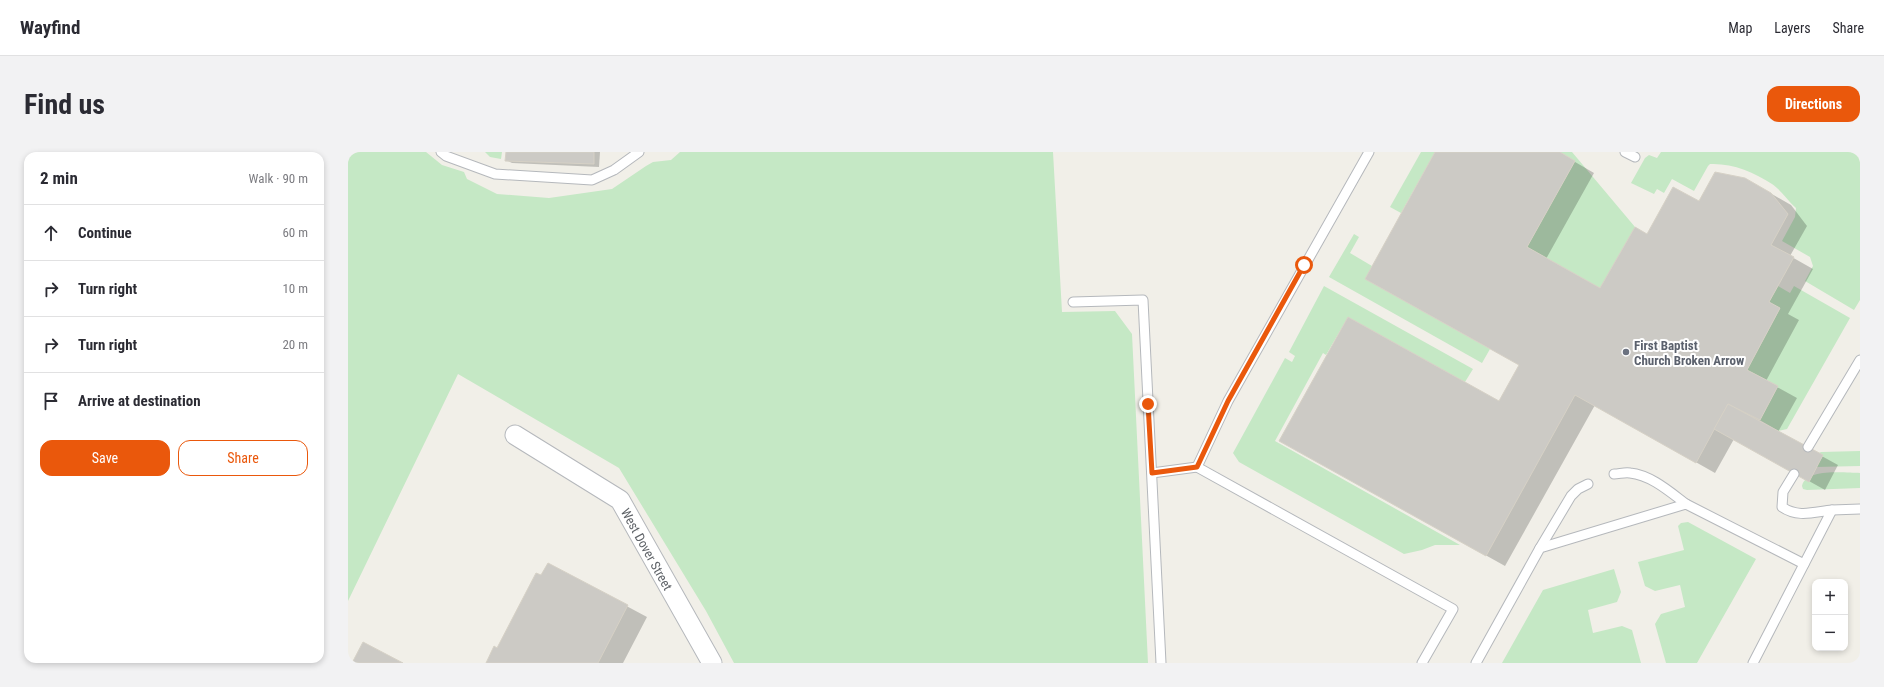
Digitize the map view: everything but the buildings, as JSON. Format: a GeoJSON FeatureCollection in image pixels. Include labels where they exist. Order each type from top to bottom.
{"type":"FeatureCollection","features":[{"type":"Feature","properties":{"kind":"street","name":"West Dover Street"},"geometry":{"type":"LineString","coordinates":[[515,435],[620,500],[712,663]]}},
{"type":"Feature","properties":{"kind":"lane"},"geometry":{"type":"LineString","coordinates":[[441,152],[446,156],[495,174],[592,180],[614,170],[639,152]]}},
{"type":"Feature","properties":{"kind":"lane"},"geometry":{"type":"LineString","coordinates":[[1197,467],[1228,401],[1369,152]]}},
{"type":"Feature","properties":{"kind":"lane"},"geometry":{"type":"LineString","coordinates":[[1625,152],[1635,157]]}},
{"type":"Feature","properties":{"kind":"lane"},"geometry":{"type":"LineString","coordinates":[[1073,302],[1143,300],[1161,663]]}},
{"type":"Feature","properties":{"kind":"lane"},"geometry":{"type":"LineString","coordinates":[[1808,447],[1860,360]]}},
{"type":"Feature","properties":{"kind":"lane"},"geometry":{"type":"LineString","coordinates":[[1152,473],[1197,467],[1453,609],[1422,663]]}},
{"type":"Feature","properties":{"kind":"lane"},"geometry":{"type":"LineString","coordinates":[[1614,474],[1629,472],[1638,474],[1667,489],[1686,504],[1804,564]]}},
{"type":"Feature","properties":{"kind":"lane"},"geometry":{"type":"LineString","coordinates":[[1794,474],[1783,492],[1782,506],[1791,513],[1800,514],[1832,510],[1860,509]]}},
{"type":"Feature","properties":{"kind":"lane"},"geometry":{"type":"LineString","coordinates":[[1476,663],[1540,548],[1571,496],[1578,489],[1588,484]]}},
{"type":"Feature","properties":{"kind":"lane"},"geometry":{"type":"LineString","coordinates":[[1540,548],[1686,504]]}},
{"type":"Feature","properties":{"kind":"lane"},"geometry":{"type":"LineString","coordinates":[[1753,663],[1832,510]]}},
{"type":"Feature","properties":{"kind":"green space"},"geometry":{"type":"Polygon","coordinates":[[[348,152],[426,152],[442,165],[464,172],[467,179],[497,194],[549,198],[612,189],[653,162],[671,160],[680,152],[1053,152],[1062,312],[1115,311],[1132,334],[1148,663],[734,663],[706,611],[619,468],[458,374],[348,601],[348,152]]]}},
{"type":"Feature","properties":{"kind":"green space"},"geometry":{"type":"Polygon","coordinates":[[[485,152],[502,152],[501,159],[490,157],[485,152]]]}},
{"type":"Feature","properties":{"kind":"green space"},"geometry":{"type":"Polygon","coordinates":[[[1421,152],[1435,152],[1401,213],[1390,207],[1421,152]]]}},
{"type":"Feature","properties":{"kind":"green space"},"geometry":{"type":"Polygon","coordinates":[[[1560,152],[1572,152],[1635,227],[1600,288],[1527,247],[1575,161],[1560,152]]]}},
{"type":"Feature","properties":{"kind":"green space"},"geometry":{"type":"Polygon","coordinates":[[[1661,152],[1860,152],[1860,300],[1854,310],[1805,281],[1813,266],[1810,257],[1782,241],[1795,217],[1796,208],[1775,186],[1750,172],[1735,167],[1718,164],[1710,164],[1708,166],[1694,191],[1672,179],[1664,193],[1657,189],[1654,194],[1631,183],[1645,158],[1649,155],[1657,158],[1661,152]]]}},
{"type":"Feature","properties":{"kind":"green space"},"geometry":{"type":"Polygon","coordinates":[[[1354,234],[1359,237],[1350,253],[1372,266],[1365,279],[1490,349],[1482,363],[1329,277],[1354,234]]]}},
{"type":"Feature","properties":{"kind":"green space"},"geometry":{"type":"Polygon","coordinates":[[[1324,286],[1473,369],[1465,382],[1348,317],[1326,355],[1323,353],[1275,441],[1460,545],[1435,545],[1404,554],[1239,462],[1233,453],[1285,358],[1292,362],[1295,356],[1289,352],[1324,286]]]}},
{"type":"Feature","properties":{"kind":"green space"},"geometry":{"type":"Polygon","coordinates":[[[1778,286],[1790,293],[1794,286],[1850,318],[1787,429],[1778,431],[1760,420],[1778,386],[1747,370],[1780,309],[1769,302],[1778,286]]]}},
{"type":"Feature","properties":{"kind":"green space"},"geometry":{"type":"Polygon","coordinates":[[[1860,451],[1860,466],[1816,467],[1823,456],[1819,453],[1821,452],[1860,451]]]}},
{"type":"Feature","properties":{"kind":"green space"},"geometry":{"type":"Polygon","coordinates":[[[1836,472],[1860,473],[1860,488],[1807,490],[1803,489],[1802,486],[1805,480],[1818,474],[1836,472]]]}},
{"type":"Feature","properties":{"kind":"green space"},"geometry":{"type":"Polygon","coordinates":[[[1688,522],[1756,559],[1697,663],[1666,663],[1655,624],[1661,614],[1685,607],[1680,585],[1655,591],[1645,586],[1638,562],[1684,550],[1678,526],[1681,523],[1688,522]]]}},
{"type":"Feature","properties":{"kind":"green space"},"geometry":{"type":"Polygon","coordinates":[[[1614,569],[1621,592],[1617,602],[1588,610],[1593,633],[1622,626],[1632,630],[1641,663],[1502,663],[1543,590],[1614,569]]]}},
{"type":"Feature","properties":{"kind":"place","name":"First Baptist Church Broken Arrow"},"geometry":{"type":"Point","coordinates":[1626,352]}},
{"type":"Feature","properties":{"kind":"route"},"geometry":{"type":"LineString","coordinates":[[1148,404],[1152,473],[1197,467],[1228,401],[1304,265]]}}]}
